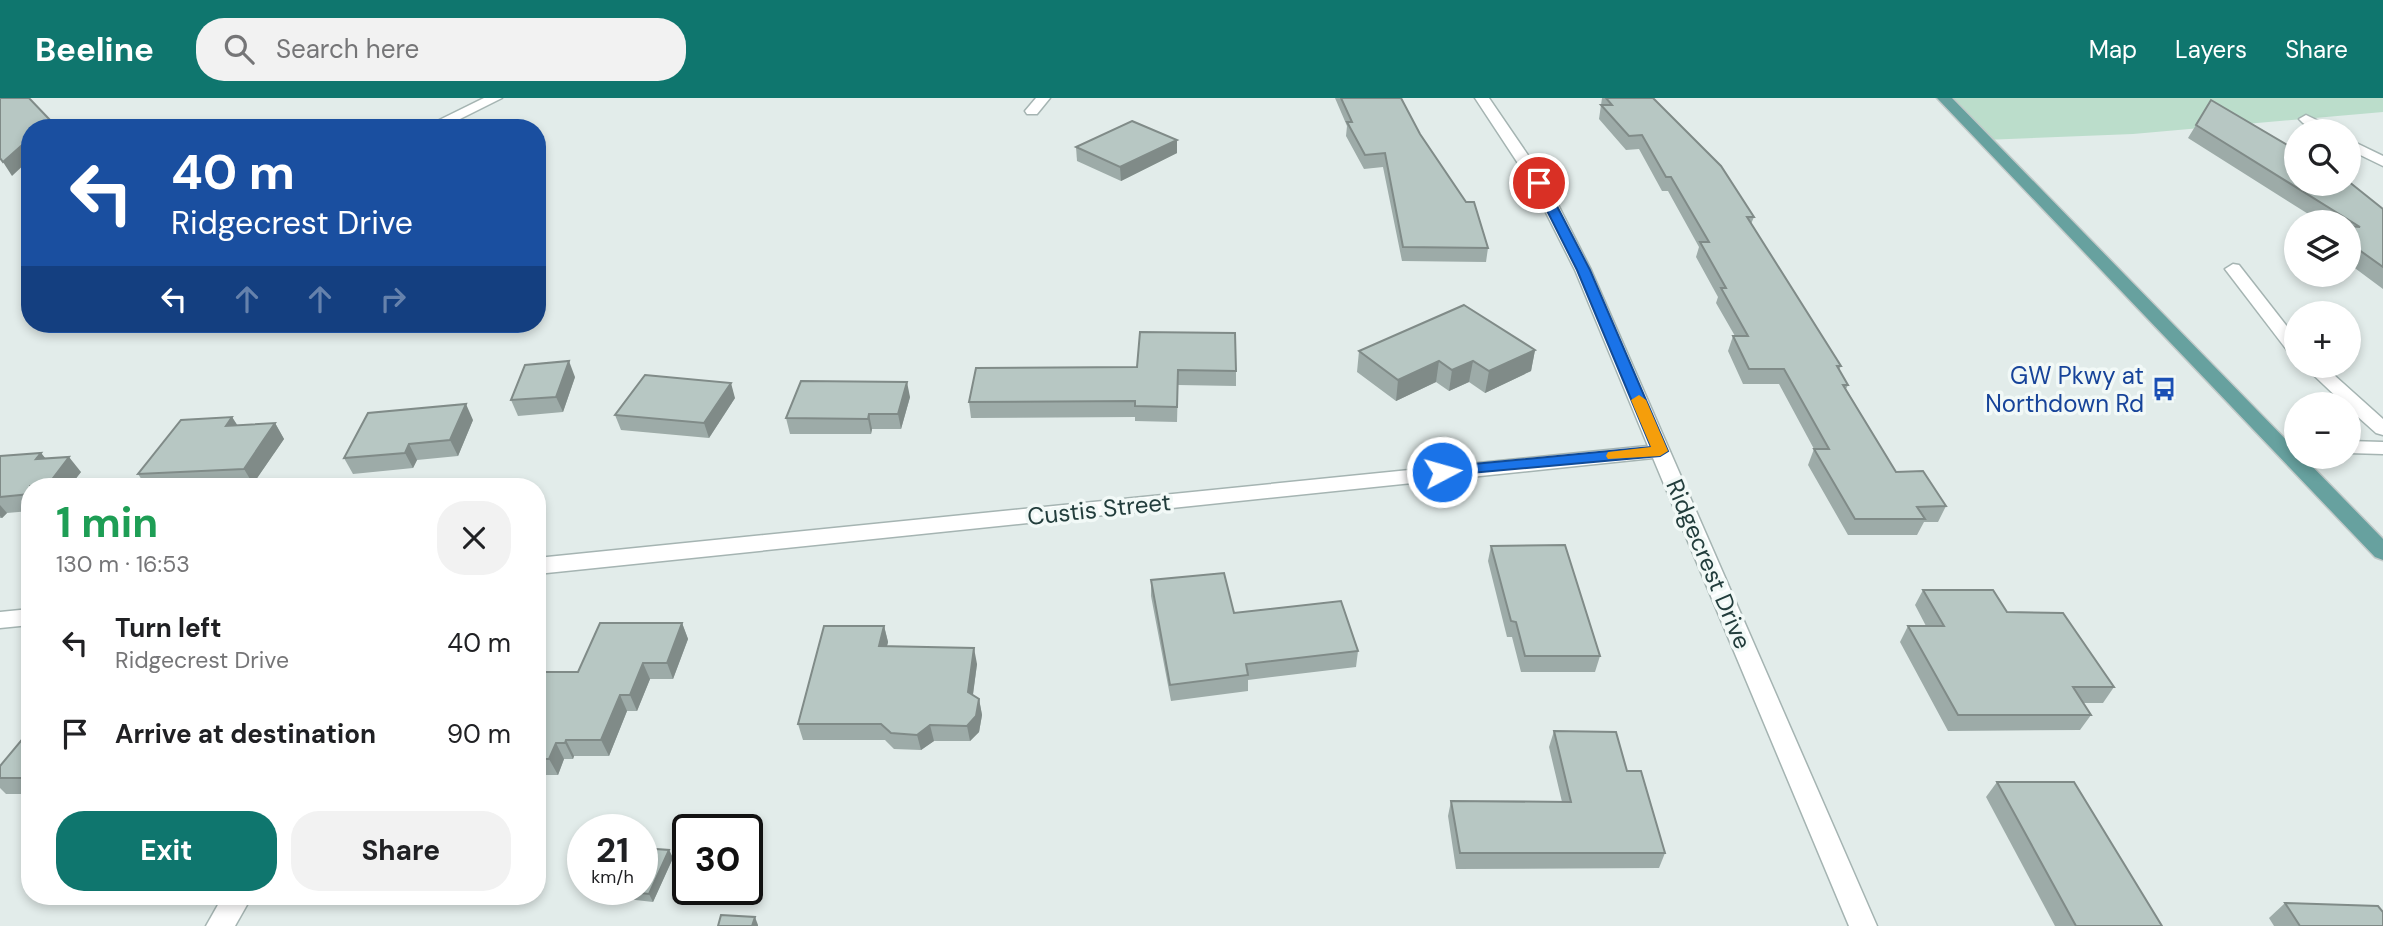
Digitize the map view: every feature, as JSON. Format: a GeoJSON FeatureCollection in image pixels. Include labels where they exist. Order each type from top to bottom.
{"type":"FeatureCollection","features":[{"type":"Feature","properties":{"kind":"main road"},"geometry":{"type":"LineString","coordinates":[[1944,98],[2284,443]]}},
{"type":"Feature","properties":{"kind":"main road"},"geometry":{"type":"LineString","coordinates":[[2308,469],[2383,552]]}},
{"type":"Feature","properties":{"kind":"street"},"geometry":{"type":"LineString","coordinates":[[450,119],[495,98]]}},
{"type":"Feature","properties":{"kind":"street"},"geometry":{"type":"LineString","coordinates":[[1032,111],[1043,98]]}},
{"type":"Feature","properties":{"kind":"street","name":"Ridgecrest Drive"},"geometry":{"type":"LineString","coordinates":[[1482,98],[1539,183],[1562,225],[1863,926]]}},
{"type":"Feature","properties":{"kind":"street"},"geometry":{"type":"LineString","coordinates":[[2361,150],[2383,162]]}},
{"type":"Feature","properties":{"kind":"street"},"geometry":{"type":"LineString","coordinates":[[2233,269],[2284,335]]}},
{"type":"Feature","properties":{"kind":"street"},"geometry":{"type":"LineString","coordinates":[[2326,378],[2383,429]]}},
{"type":"Feature","properties":{"kind":"street"},"geometry":{"type":"LineString","coordinates":[[2361,447],[2383,448]]}},
{"type":"Feature","properties":{"kind":"street","name":"Custis Street"},"geometry":{"type":"LineString","coordinates":[[546,565],[1660,451]]}},
{"type":"Feature","properties":{"kind":"street"},"geometry":{"type":"LineString","coordinates":[[0,620],[21,618]]}},
{"type":"Feature","properties":{"kind":"street"},"geometry":{"type":"LineString","coordinates":[[220,926],[233,905]]}},
{"type":"Feature","properties":{"kind":"green space"},"geometry":{"type":"Polygon","coordinates":[[[1944,98],[2383,98],[2383,112],[2133,134],[1984,140],[1944,98]]]}},
{"type":"Feature","properties":{"kind":"building"},"geometry":{"type":"Polygon","coordinates":[[[0,98],[29,98],[49,119],[21,119],[21,146],[3,162],[0,158],[0,98]]]}},
{"type":"Feature","properties":{"kind":"building"},"geometry":{"type":"Polygon","coordinates":[[[1341,98],[1401,98],[1420,134],[1466,202],[1474,202],[1488,248],[1403,247],[1385,153],[1365,155],[1347,122],[1352,122],[1341,98]]]}},
{"type":"Feature","properties":{"kind":"building"},"geometry":{"type":"Polygon","coordinates":[[[1606,98],[1653,98],[1721,166],[1754,217],[1747,217],[1841,366],[1837,366],[1848,385],[1843,385],[1896,472],[1923,471],[1946,506],[1917,507],[1925,519],[1855,519],[1814,449],[1829,449],[1784,369],[1749,369],[1733,336],[1748,336],[1721,288],[1726,288],[1700,242],[1709,242],[1671,177],[1666,177],[1642,135],[1629,136],[1601,105],[1612,105],[1606,98]]]}},
{"type":"Feature","properties":{"kind":"building"},"geometry":{"type":"Polygon","coordinates":[[[2211,100],[2284,143],[2284,180],[2196,125],[2211,100]]]}},
{"type":"Feature","properties":{"kind":"building"},"geometry":{"type":"Polygon","coordinates":[[[1132,121],[1177,140],[1120,167],[1076,147],[1132,121]]]}},
{"type":"Feature","properties":{"kind":"building"},"geometry":{"type":"Polygon","coordinates":[[[2361,191],[2383,209],[2383,267],[2361,251],[2361,210],[2333,210],[2310,196],[2361,196],[2361,191]]]}},
{"type":"Feature","properties":{"kind":"building"},"geometry":{"type":"Polygon","coordinates":[[[1464,305],[1535,350],[1489,371],[1473,361],[1452,370],[1439,361],[1398,380],[1359,351],[1464,305]]]}},
{"type":"Feature","properties":{"kind":"building"},"geometry":{"type":"Polygon","coordinates":[[[1140,332],[1235,333],[1236,371],[1178,370],[1177,407],[1135,406],[1135,401],[969,402],[976,368],[1137,367],[1140,332]]]}},
{"type":"Feature","properties":{"kind":"building"},"geometry":{"type":"Polygon","coordinates":[[[569,361],[556,397],[511,400],[525,365],[569,361]]]}},
{"type":"Feature","properties":{"kind":"building"},"geometry":{"type":"Polygon","coordinates":[[[645,375],[731,383],[704,423],[615,415],[645,375]]]}},
{"type":"Feature","properties":{"kind":"building"},"geometry":{"type":"Polygon","coordinates":[[[801,381],[907,382],[898,414],[869,414],[868,419],[786,418],[801,381]]]}},
{"type":"Feature","properties":{"kind":"building"},"geometry":{"type":"Polygon","coordinates":[[[466,404],[450,440],[409,444],[405,453],[344,458],[368,413],[466,404]]]}},
{"type":"Feature","properties":{"kind":"building"},"geometry":{"type":"Polygon","coordinates":[[[232,417],[226,426],[275,423],[244,469],[138,474],[181,420],[232,417]]]}},
{"type":"Feature","properties":{"kind":"building"},"geometry":{"type":"Polygon","coordinates":[[[41,453],[36,459],[69,457],[53,478],[21,478],[21,495],[0,497],[0,456],[41,453]]]}},
{"type":"Feature","properties":{"kind":"building"},"geometry":{"type":"Polygon","coordinates":[[[1565,545],[1600,656],[1525,656],[1516,622],[1511,621],[1491,546],[1565,545]]]}},
{"type":"Feature","properties":{"kind":"building"},"geometry":{"type":"Polygon","coordinates":[[[1224,573],[1234,613],[1341,601],[1358,651],[1246,664],[1248,675],[1170,685],[1151,580],[1224,573]]]}},
{"type":"Feature","properties":{"kind":"building"},"geometry":{"type":"Polygon","coordinates":[[[1923,590],[1993,590],[2007,612],[2063,613],[2114,687],[2073,687],[2091,715],[1958,715],[1908,626],[1944,626],[1923,590]]]}},
{"type":"Feature","properties":{"kind":"building"},"geometry":{"type":"Polygon","coordinates":[[[600,623],[682,623],[667,663],[643,663],[630,695],[620,695],[601,740],[566,740],[565,743],[556,743],[549,759],[546,759],[546,672],[578,672],[600,623]]]}},
{"type":"Feature","properties":{"kind":"building"},"geometry":{"type":"Polygon","coordinates":[[[824,626],[884,626],[879,646],[974,648],[968,692],[979,699],[976,716],[967,726],[930,725],[917,735],[891,733],[881,724],[798,724],[824,626]]]}},
{"type":"Feature","properties":{"kind":"building"},"geometry":{"type":"Polygon","coordinates":[[[1554,731],[1616,732],[1627,771],[1641,771],[1665,853],[1460,853],[1451,801],[1571,802],[1554,731]]]}},
{"type":"Feature","properties":{"kind":"building"},"geometry":{"type":"Polygon","coordinates":[[[21,741],[21,778],[0,778],[0,766],[21,741]]]}},
{"type":"Feature","properties":{"kind":"building"},"geometry":{"type":"Polygon","coordinates":[[[1997,782],[2074,782],[2162,926],[2076,926],[1997,782]]]}},
{"type":"Feature","properties":{"kind":"building"},"geometry":{"type":"Polygon","coordinates":[[[658,849],[669,850],[658,874],[658,849]]]}},
{"type":"Feature","properties":{"kind":"building"},"geometry":{"type":"Polygon","coordinates":[[[2285,903],[2378,906],[2383,912],[2383,926],[2300,926],[2285,903]]]}},
{"type":"Feature","properties":{"kind":"building"},"geometry":{"type":"Polygon","coordinates":[[[721,915],[755,917],[752,926],[718,926],[721,915]]]}},
{"type":"Feature","properties":{"kind":"slow traffic"},"geometry":{"type":"LineString","coordinates":[[1614,456],[1660,451],[1639,400]]}},
{"type":"Feature","properties":{"kind":"place","name":"GW Pkwy at Northdown Rd"},"geometry":{"type":"Point","coordinates":[2164,389]}},
{"type":"Feature","properties":{"kind":"route"},"geometry":{"type":"LineString","coordinates":[[1442,472],[1660,451],[1583,270],[1539,183]]}}]}
